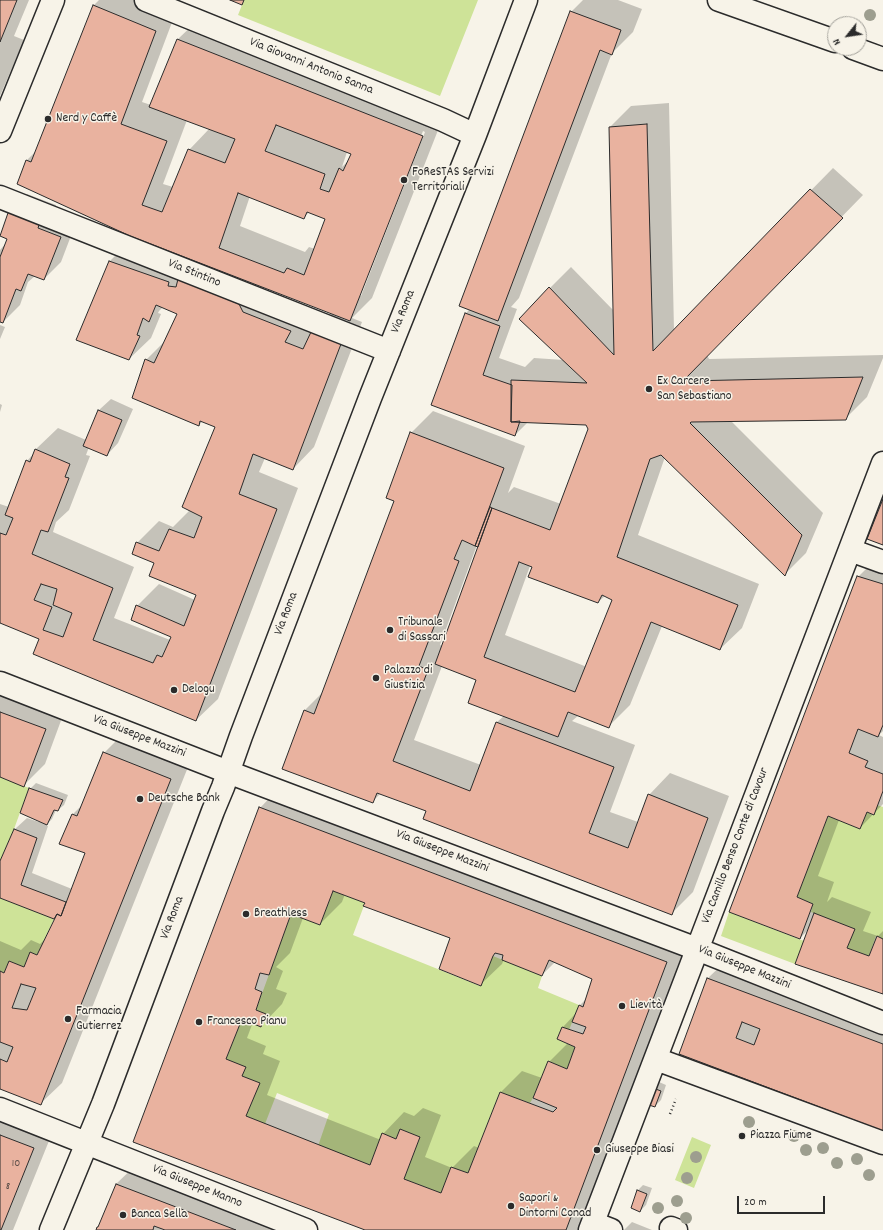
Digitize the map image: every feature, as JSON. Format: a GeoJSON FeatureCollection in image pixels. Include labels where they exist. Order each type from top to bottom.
{"type":"FeatureCollection","features":[{"type":"Feature","properties":{"kind":"street"},"geometry":{"type":"LineString","coordinates":[[0,131],[53,0]]}},
{"type":"Feature","properties":{"kind":"street","name":"Via Giovanni Antonio Sanna"},"geometry":{"type":"LineString","coordinates":[[146,0],[443,120],[475,135]]}},
{"type":"Feature","properties":{"kind":"street","name":"Via Roma"},"geometry":{"type":"LineString","coordinates":[[51,1230],[88,1144],[223,787],[243,728],[388,351],[475,135],[526,0]]}},
{"type":"Feature","properties":{"kind":"street"},"geometry":{"type":"LineString","coordinates":[[719,0],[827,38]]}},
{"type":"Feature","properties":{"kind":"street"},"geometry":{"type":"LineString","coordinates":[[867,53],[883,59]]}},
{"type":"Feature","properties":{"kind":"street","name":"Via Stintino"},"geometry":{"type":"LineString","coordinates":[[0,197],[388,351]]}},
{"type":"Feature","properties":{"kind":"street","name":"Via Camillo Benso Conte di Cavour"},"geometry":{"type":"LineString","coordinates":[[598,1228],[660,1047],[883,463]]}},
{"type":"Feature","properties":{"kind":"street"},"geometry":{"type":"LineString","coordinates":[[850,550],[883,562]]}},
{"type":"Feature","properties":{"kind":"street","name":"Via Giuseppe Mazzini"},"geometry":{"type":"LineString","coordinates":[[0,683],[228,772],[697,949],[883,1023]]}},
{"type":"Feature","properties":{"kind":"street"},"geometry":{"type":"LineString","coordinates":[[656,1058],[883,1143]]}},
{"type":"Feature","properties":{"kind":"street","name":"Via Giuseppe Manno"},"geometry":{"type":"LineString","coordinates":[[0,1109],[306,1230]]}},
{"type":"Feature","properties":{"kind":"path"},"geometry":{"type":"LineString","coordinates":[[670,1114],[676,1099]]}},
{"type":"Feature","properties":{"kind":"green space"},"geometry":{"type":"Polygon","coordinates":[[[244,0],[478,0],[440,96],[238,15],[244,0]]]}},
{"type":"Feature","properties":{"kind":"green space"},"geometry":{"type":"Polygon","coordinates":[[[0,777],[29,788],[0,861],[0,777]]]}},
{"type":"Feature","properties":{"kind":"green space"},"geometry":{"type":"Polygon","coordinates":[[[877,805],[883,807],[883,939],[876,936],[869,956],[847,948],[854,929],[811,912],[813,904],[797,897],[828,816],[860,829],[867,812],[873,815],[877,805]]]}},
{"type":"Feature","properties":{"kind":"green space"},"geometry":{"type":"Polygon","coordinates":[[[333,891],[365,903],[353,935],[480,986],[493,956],[542,976],[538,988],[579,1005],[569,1030],[562,1027],[557,1039],[575,1047],[567,1069],[548,1061],[530,1103],[500,1092],[468,1173],[451,1167],[441,1193],[404,1179],[420,1137],[400,1129],[396,1139],[382,1134],[370,1165],[318,1146],[329,1114],[277,1093],[265,1124],[246,1116],[259,1083],[242,1076],[226,1059],[242,1019],[261,1027],[266,1014],[256,1010],[291,914],[320,925],[333,891]]]}},
{"type":"Feature","properties":{"kind":"green space"},"geometry":{"type":"Polygon","coordinates":[[[0,898],[54,919],[37,955],[30,952],[24,967],[9,961],[4,973],[0,971],[0,898]]]}},
{"type":"Feature","properties":{"kind":"green space"},"geometry":{"type":"Polygon","coordinates":[[[729,912],[804,941],[795,964],[721,936],[729,912]]]}},
{"type":"Feature","properties":{"kind":"green space"},"geometry":{"type":"Polygon","coordinates":[[[692,1137],[711,1145],[694,1188],[675,1180],[692,1137]]]}},
{"type":"Feature","properties":{"kind":"building"},"geometry":{"type":"Polygon","coordinates":[[[0,0],[17,0],[0,42],[0,0]]]}},
{"type":"Feature","properties":{"kind":"building"},"geometry":{"type":"Polygon","coordinates":[[[230,0],[244,0],[242,5],[230,0]]]}},
{"type":"Feature","properties":{"kind":"building"},"geometry":{"type":"Polygon","coordinates":[[[93,5],[156,31],[121,124],[167,141],[142,205],[162,212],[188,149],[225,163],[235,139],[149,107],[177,39],[423,136],[350,321],[130,236],[17,184],[26,160],[31,162],[93,5]],[[276,125],[265,151],[325,174],[320,189],[329,192],[339,168],[343,171],[351,154],[276,125]],[[238,193],[219,248],[284,273],[287,268],[304,275],[325,219],[307,212],[304,219],[238,193]]]}},
{"type":"Feature","properties":{"kind":"building"},"geometry":{"type":"Polygon","coordinates":[[[570,11],[621,30],[612,55],[600,50],[498,321],[459,306],[570,11]]]}},
{"type":"Feature","properties":{"kind":"building"},"geometry":{"type":"Polygon","coordinates":[[[647,124],[653,351],[810,189],[843,218],[686,378],[687,381],[863,377],[846,420],[690,423],[802,535],[785,576],[661,455],[650,459],[617,557],[738,605],[720,650],[651,622],[609,728],[568,712],[558,737],[468,703],[476,680],[435,664],[492,508],[550,530],[588,429],[586,425],[511,422],[511,380],[587,383],[519,319],[549,287],[614,355],[609,127],[647,124]],[[519,562],[484,657],[575,692],[612,600],[602,595],[598,603],[528,577],[532,567],[519,562]]]}},
{"type":"Feature","properties":{"kind":"building"},"geometry":{"type":"Polygon","coordinates":[[[9,210],[40,222],[38,228],[61,237],[44,280],[28,274],[21,291],[16,289],[3,323],[0,322],[0,257],[7,239],[0,236],[9,210]]]}},
{"type":"Feature","properties":{"kind":"building"},"geometry":{"type":"Polygon","coordinates":[[[109,261],[169,282],[168,286],[176,287],[178,279],[239,304],[243,312],[291,331],[285,342],[303,349],[311,332],[341,344],[293,470],[253,454],[239,494],[277,509],[196,721],[33,654],[39,639],[0,623],[0,533],[6,535],[13,518],[5,515],[26,460],[30,462],[35,449],[70,464],[65,477],[69,478],[48,532],[41,530],[32,554],[113,588],[93,640],[153,663],[157,655],[162,657],[171,637],[131,620],[136,605],[184,626],[196,595],[149,576],[154,563],[132,554],[136,542],[159,551],[169,529],[194,538],[202,517],[182,507],[215,427],[200,421],[199,426],[132,398],[145,359],[154,363],[177,314],[156,305],[149,322],[143,318],[137,335],[140,336],[129,360],[76,340],[109,261]],[[41,584],[34,600],[52,607],[43,630],[63,637],[72,613],[53,605],[57,589],[41,584]]]}},
{"type":"Feature","properties":{"kind":"building"},"geometry":{"type":"Polygon","coordinates":[[[465,313],[500,326],[483,375],[512,385],[511,422],[520,421],[515,436],[431,405],[465,313]]]}},
{"type":"Feature","properties":{"kind":"building"},"geometry":{"type":"Polygon","coordinates":[[[98,410],[122,420],[107,456],[83,446],[98,410]]]}},
{"type":"Feature","properties":{"kind":"building","name":"Palazzo di Giustizia"},"geometry":{"type":"Polygon","coordinates":[[[410,432],[504,468],[475,546],[462,540],[454,559],[459,561],[419,666],[428,670],[393,761],[470,791],[496,722],[614,767],[589,833],[628,848],[648,794],[708,818],[672,915],[423,819],[426,811],[377,793],[373,803],[282,769],[304,710],[314,714],[394,501],[386,498],[410,432]]]}},
{"type":"Feature","properties":{"kind":"building"},"geometry":{"type":"Polygon","coordinates":[[[883,499],[883,545],[867,539],[883,499]]]}},
{"type":"Feature","properties":{"kind":"building"},"geometry":{"type":"Polygon","coordinates":[[[490,507],[492,508],[478,547],[475,546],[490,507]]]}},
{"type":"Feature","properties":{"kind":"building"},"geometry":{"type":"Polygon","coordinates":[[[857,576],[883,584],[883,725],[878,737],[858,729],[849,753],[868,761],[865,767],[883,774],[883,791],[874,815],[867,812],[860,829],[828,816],[797,897],[813,904],[800,939],[729,912],[857,576]]]}},
{"type":"Feature","properties":{"kind":"building"},"geometry":{"type":"Polygon","coordinates":[[[0,712],[46,729],[24,787],[0,777],[0,712]]]}},
{"type":"Feature","properties":{"kind":"building"},"geometry":{"type":"Polygon","coordinates":[[[103,752],[171,779],[41,1105],[0,1089],[0,1059],[7,1062],[13,1047],[0,1042],[0,971],[4,973],[9,961],[24,967],[30,952],[37,955],[57,914],[61,916],[85,853],[59,844],[72,814],[77,816],[103,752]],[[21,984],[12,1008],[27,1010],[36,988],[21,984]]]}},
{"type":"Feature","properties":{"kind":"building"},"geometry":{"type":"Polygon","coordinates":[[[29,788],[63,800],[58,811],[54,810],[47,825],[20,813],[29,788]]]}},
{"type":"Feature","properties":{"kind":"building"},"geometry":{"type":"Polygon","coordinates":[[[259,807],[667,962],[566,1230],[365,1230],[133,1142],[259,807]],[[333,891],[320,925],[291,914],[269,975],[260,973],[255,989],[262,992],[256,1010],[266,1014],[261,1027],[242,1019],[226,1059],[246,1067],[242,1076],[260,1083],[246,1116],[370,1165],[382,1133],[396,1139],[400,1129],[420,1137],[404,1179],[441,1193],[451,1167],[468,1173],[500,1092],[553,1112],[557,1108],[533,1098],[548,1061],[567,1069],[575,1047],[557,1039],[562,1027],[583,1034],[586,1027],[572,1022],[579,1005],[583,1007],[592,979],[549,960],[542,976],[502,960],[503,955],[495,953],[481,986],[439,969],[450,938],[363,906],[365,903],[333,891]]]}},
{"type":"Feature","properties":{"kind":"building"},"geometry":{"type":"Polygon","coordinates":[[[14,829],[37,838],[21,885],[66,902],[61,916],[57,914],[54,919],[0,898],[0,861],[14,829]]]}},
{"type":"Feature","properties":{"kind":"building"},"geometry":{"type":"Polygon","coordinates":[[[814,913],[855,929],[847,948],[869,956],[877,936],[883,939],[883,994],[795,964],[814,913]]]}},
{"type":"Feature","properties":{"kind":"building"},"geometry":{"type":"Polygon","coordinates":[[[707,978],[883,1044],[883,1131],[679,1054],[707,978]],[[742,1022],[736,1038],[754,1045],[760,1029],[742,1022]]]}},
{"type":"Feature","properties":{"kind":"building"},"geometry":{"type":"Polygon","coordinates":[[[653,1088],[661,1091],[655,1107],[646,1104],[653,1088]]]}},
{"type":"Feature","properties":{"kind":"building"},"geometry":{"type":"Polygon","coordinates":[[[0,1135],[34,1148],[1,1230],[0,1230],[0,1135]]]}},
{"type":"Feature","properties":{"kind":"building"},"geometry":{"type":"Polygon","coordinates":[[[116,1184],[236,1230],[165,1230],[154,1226],[153,1230],[96,1230],[116,1184]]]}},
{"type":"Feature","properties":{"kind":"building"},"geometry":{"type":"Polygon","coordinates":[[[637,1190],[647,1194],[640,1212],[631,1208],[637,1190]]]}},
{"type":"Feature","properties":{"kind":"place","name":"Nerd y Caffè"},"geometry":{"type":"Point","coordinates":[48,119]}},
{"type":"Feature","properties":{"kind":"place","name":"FoReSTAS Servizi Territoriali"},"geometry":{"type":"Point","coordinates":[404,180]}},
{"type":"Feature","properties":{"kind":"place","name":"Ex Carcere San Sebastiano"},"geometry":{"type":"Point","coordinates":[649,389]}},
{"type":"Feature","properties":{"kind":"place","name":"Tribunale di Sassari"},"geometry":{"type":"Point","coordinates":[390,630]}},
{"type":"Feature","properties":{"kind":"place","name":"Palazzo di Giustizia"},"geometry":{"type":"Point","coordinates":[376,678]}},
{"type":"Feature","properties":{"kind":"place","name":"Delogu"},"geometry":{"type":"Point","coordinates":[174,690]}},
{"type":"Feature","properties":{"kind":"place","name":"Deutsche Bank"},"geometry":{"type":"Point","coordinates":[140,799]}},
{"type":"Feature","properties":{"kind":"place","name":"Breathless"},"geometry":{"type":"Point","coordinates":[246,914]}},
{"type":"Feature","properties":{"kind":"place","name":"Lievità"},"geometry":{"type":"Point","coordinates":[622,1006]}},
{"type":"Feature","properties":{"kind":"place","name":"Farmacia Gutierrez"},"geometry":{"type":"Point","coordinates":[68,1019]}},
{"type":"Feature","properties":{"kind":"place","name":"Francesco Pianu"},"geometry":{"type":"Point","coordinates":[199,1022]}},
{"type":"Feature","properties":{"kind":"place","name":"Piazza Fiume"},"geometry":{"type":"Point","coordinates":[742,1136]}},
{"type":"Feature","properties":{"kind":"place","name":"Giuseppe Biasi"},"geometry":{"type":"Point","coordinates":[597,1150]}},
{"type":"Feature","properties":{"kind":"place","name":"Sapori & Dintorni Conad"},"geometry":{"type":"Point","coordinates":[511,1206]}},
{"type":"Feature","properties":{"kind":"place","name":"Banca Sella"},"geometry":{"type":"Point","coordinates":[123,1215]}}]}
